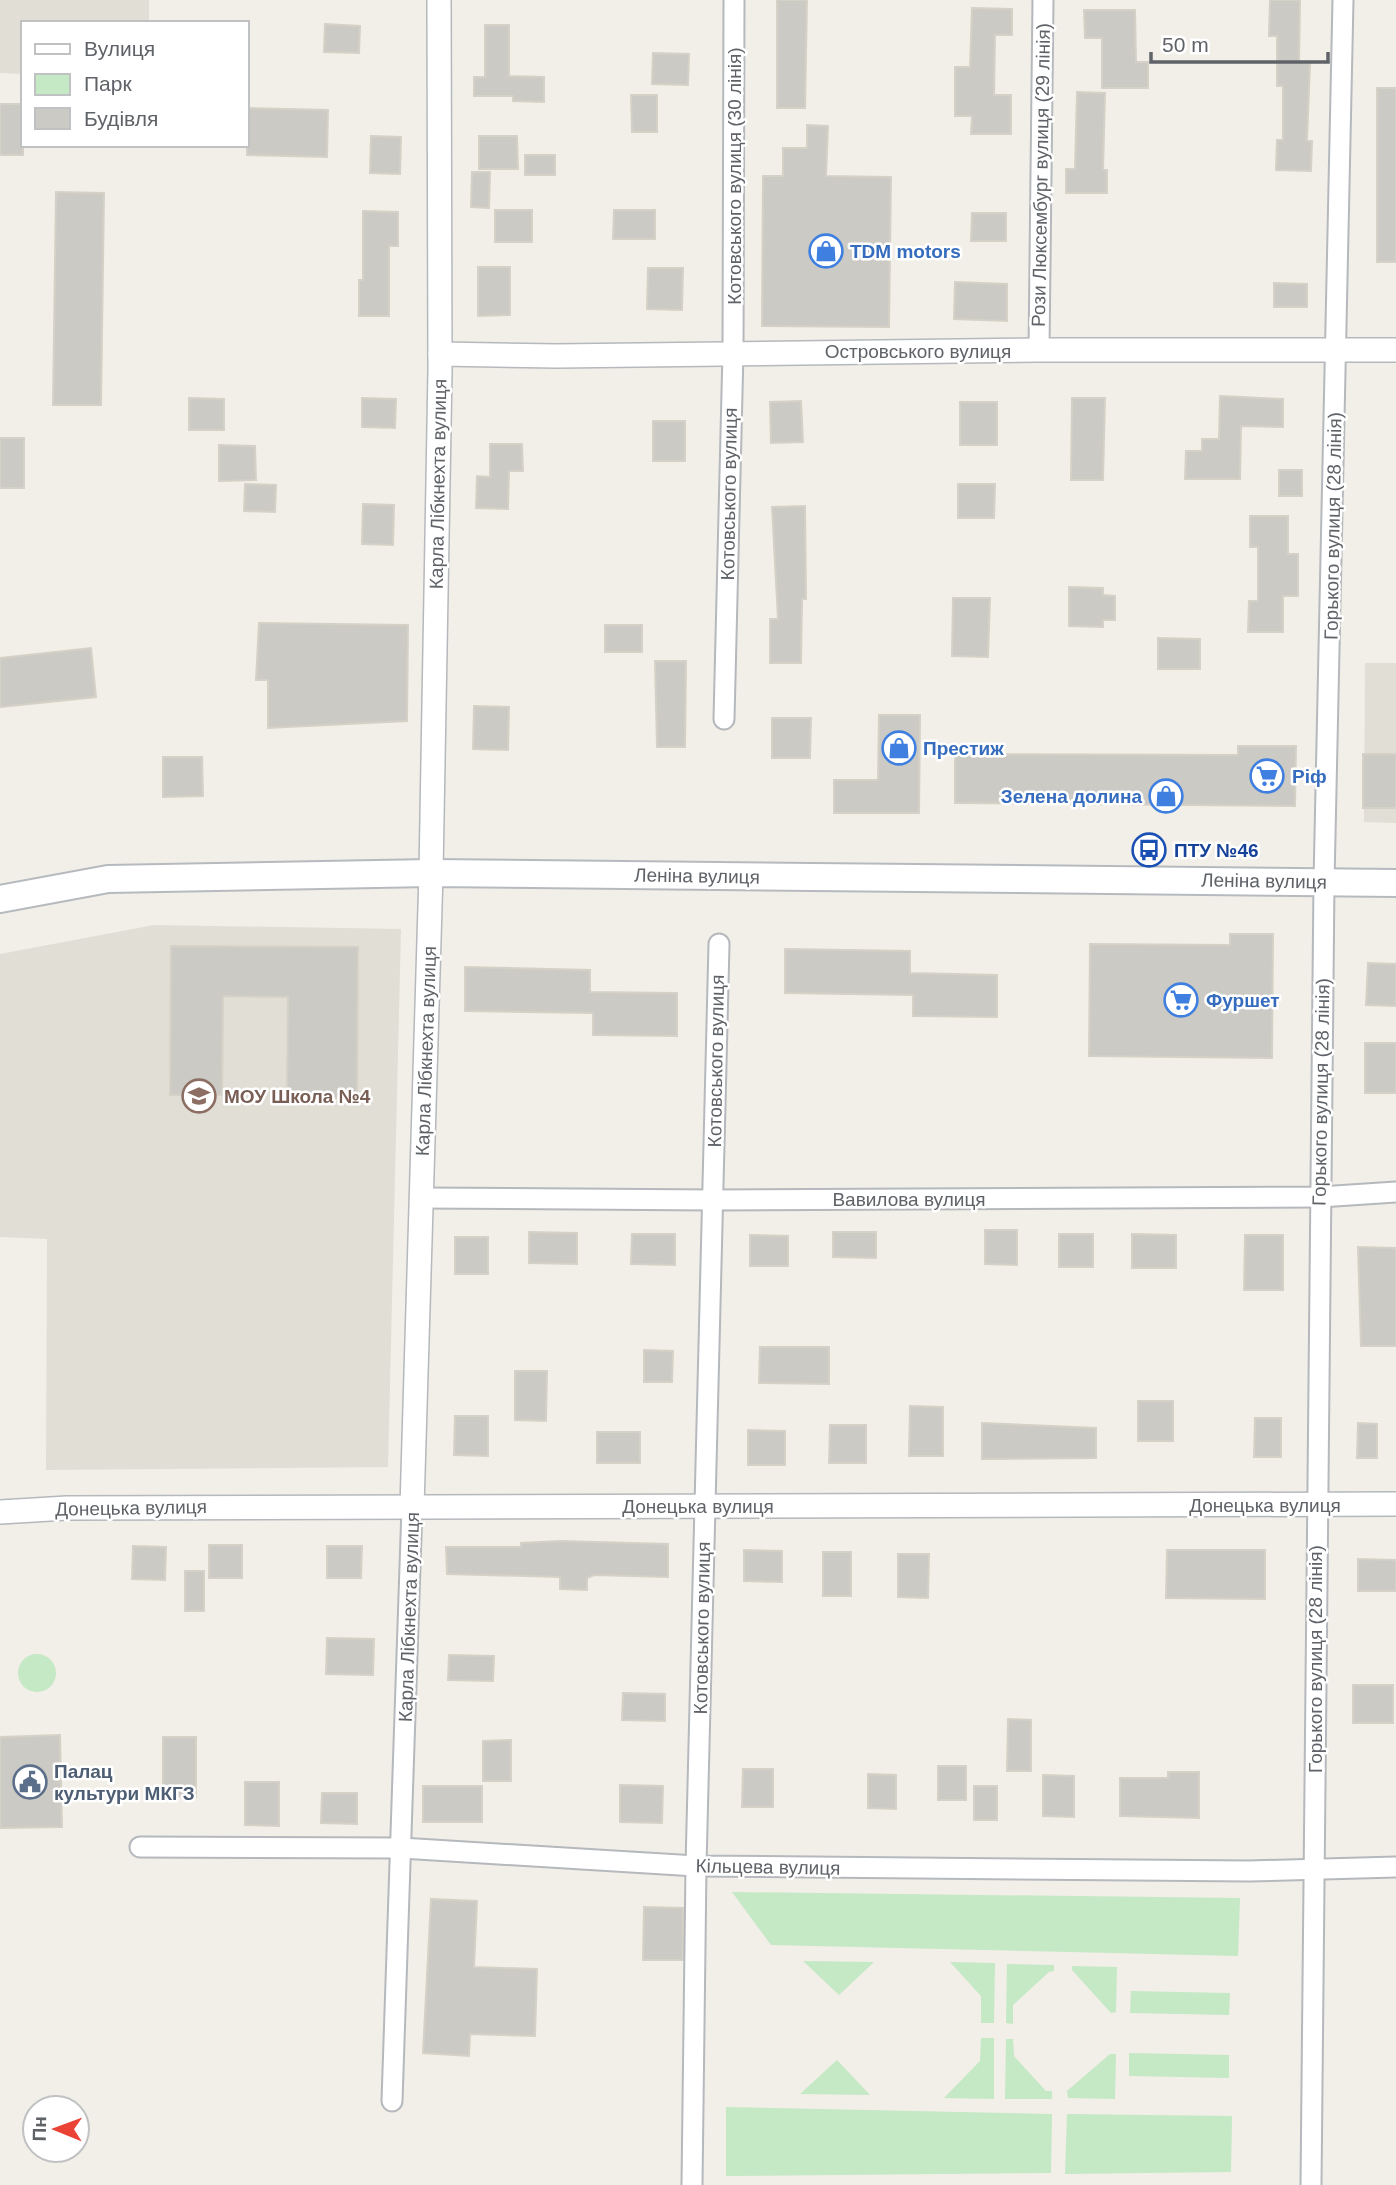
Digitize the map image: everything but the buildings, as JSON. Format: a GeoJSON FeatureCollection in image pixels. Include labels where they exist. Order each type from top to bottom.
{"type":"FeatureCollection","features":[{"type":"Feature","properties":{"kind":"main road","name":"Леніна вулиця"},"geometry":{"type":"LineString","coordinates":[[0,899],[107,879],[431,873],[1396,883]]}},
{"type":"Feature","properties":{"kind":"street","name":"Карла Лібкнехта вулиця"},"geometry":{"type":"LineString","coordinates":[[392,2101],[431,873],[440,354],[439,0]]}},
{"type":"Feature","properties":{"kind":"street","name":"Котовського вулиця (30 лiнiя)"},"geometry":{"type":"LineString","coordinates":[[733,352],[734,0]]}},
{"type":"Feature","properties":{"kind":"street","name":"Рози Люксембург вулиця (29 лiнiя)"},"geometry":{"type":"LineString","coordinates":[[1038,350],[1043,0]]}},
{"type":"Feature","properties":{"kind":"street","name":"Горького вулиця (28 лiнiя)"},"geometry":{"type":"LineString","coordinates":[[1311,2185],[1324,882],[1343,0]]}},
{"type":"Feature","properties":{"kind":"street","name":"Островського вулиця"},"geometry":{"type":"LineString","coordinates":[[440,354],[557,356],[1038,350],[1396,351]]}},
{"type":"Feature","properties":{"kind":"street","name":"Котовського вулиця"},"geometry":{"type":"LineString","coordinates":[[724,719],[733,352]]}},
{"type":"Feature","properties":{"kind":"street","name":"Котовського вулиця"},"geometry":{"type":"LineString","coordinates":[[692,2185],[696,1866],[719,944]]}},
{"type":"Feature","properties":{"kind":"street","name":"Вавилова вулиця"},"geometry":{"type":"LineString","coordinates":[[421,1198],[712,1200],[1320,1197],[1396,1192]]}},
{"type":"Feature","properties":{"kind":"street","name":"Донецька вулиця"},"geometry":{"type":"LineString","coordinates":[[0,1512],[67,1508],[1396,1504]]}},
{"type":"Feature","properties":{"kind":"street","name":"Кільцева вулиця"},"geometry":{"type":"LineString","coordinates":[[140,1847],[401,1848],[696,1866],[1313,1870],[1396,1867]]}},
{"type":"Feature","properties":{"kind":"shaded area"},"geometry":{"type":"Polygon","coordinates":[[[0,0],[149,0],[149,21],[21,21],[21,74],[0,73],[0,0]]]}},
{"type":"Feature","properties":{"kind":"shaded area"},"geometry":{"type":"Polygon","coordinates":[[[1365,663],[1396,663],[1396,823],[1364,822],[1365,663]]]}},
{"type":"Feature","properties":{"kind":"shaded area","name":"МОУ Школа №4"},"geometry":{"type":"Polygon","coordinates":[[[154,925],[401,929],[388,1467],[46,1470],[47,1239],[0,1237],[0,954],[154,925]]]}},
{"type":"Feature","properties":{"kind":"green space"},"geometry":{"type":"Polygon","coordinates":[[[37,1654],[50,1660],[56,1673],[50,1686],[37,1692],[24,1686],[18,1673],[24,1660],[37,1654]]]}},
{"type":"Feature","properties":{"kind":"green space"},"geometry":{"type":"Polygon","coordinates":[[[732,1892],[1240,1898],[1238,1956],[771,1945],[732,1892]]]}},
{"type":"Feature","properties":{"kind":"green space"},"geometry":{"type":"Polygon","coordinates":[[[803,1961],[874,1962],[839,1995],[803,1961]]]}},
{"type":"Feature","properties":{"kind":"green space"},"geometry":{"type":"Polygon","coordinates":[[[950,1962],[995,1963],[994,2023],[981,2023],[981,1996],[950,1962]]]}},
{"type":"Feature","properties":{"kind":"green space"},"geometry":{"type":"Polygon","coordinates":[[[1007,1964],[1054,1965],[1054,1971],[1049,1972],[1013,2005],[1013,2024],[1006,2023],[1007,1964]]]}},
{"type":"Feature","properties":{"kind":"green space"},"geometry":{"type":"Polygon","coordinates":[[[1072,1966],[1117,1967],[1116,2012],[1111,2013],[1072,1970],[1072,1966]]]}},
{"type":"Feature","properties":{"kind":"green space"},"geometry":{"type":"Polygon","coordinates":[[[1131,1991],[1230,1993],[1229,2015],[1130,2013],[1131,1991]]]}},
{"type":"Feature","properties":{"kind":"green space"},"geometry":{"type":"Polygon","coordinates":[[[981,2038],[994,2038],[994,2099],[944,2098],[980,2061],[981,2038]]]}},
{"type":"Feature","properties":{"kind":"green space"},"geometry":{"type":"Polygon","coordinates":[[[1006,2039],[1013,2039],[1014,2056],[1046,2091],[1052,2091],[1052,2099],[1005,2099],[1006,2039]]]}},
{"type":"Feature","properties":{"kind":"green space"},"geometry":{"type":"Polygon","coordinates":[[[1129,2053],[1229,2055],[1229,2078],[1129,2076],[1129,2053]]]}},
{"type":"Feature","properties":{"kind":"green space"},"geometry":{"type":"Polygon","coordinates":[[[1110,2054],[1116,2054],[1115,2099],[1068,2098],[1067,2091],[1110,2054]]]}},
{"type":"Feature","properties":{"kind":"green space"},"geometry":{"type":"Polygon","coordinates":[[[837,2060],[870,2095],[800,2094],[837,2060]]]}},
{"type":"Feature","properties":{"kind":"green space"},"geometry":{"type":"Polygon","coordinates":[[[726,2107],[1052,2114],[1051,2173],[726,2176],[726,2107]]]}},
{"type":"Feature","properties":{"kind":"green space"},"geometry":{"type":"Polygon","coordinates":[[[1067,2114],[1232,2116],[1231,2172],[1065,2174],[1067,2114]]]}},
{"type":"Feature","properties":{"kind":"place","name":"TDM motors"},"geometry":{"type":"Point","coordinates":[826,251]}},
{"type":"Feature","properties":{"kind":"place","name":"Престиж"},"geometry":{"type":"Point","coordinates":[899,748]}},
{"type":"Feature","properties":{"kind":"place","name":"Ріф"},"geometry":{"type":"Point","coordinates":[1267,776]}},
{"type":"Feature","properties":{"kind":"place","name":"Зелена долина"},"geometry":{"type":"Point","coordinates":[1166,796]}},
{"type":"Feature","properties":{"kind":"place","name":"ПТУ №46"},"geometry":{"type":"Point","coordinates":[1149,850]}},
{"type":"Feature","properties":{"kind":"place","name":"Фуршет"},"geometry":{"type":"Point","coordinates":[1181,1000]}},
{"type":"Feature","properties":{"kind":"place","name":"МОУ Школа №4"},"geometry":{"type":"Point","coordinates":[199,1096]}},
{"type":"Feature","properties":{"kind":"place","name":"Палац культури МКГЗ"},"geometry":{"type":"Point","coordinates":[30,1782]}}]}
